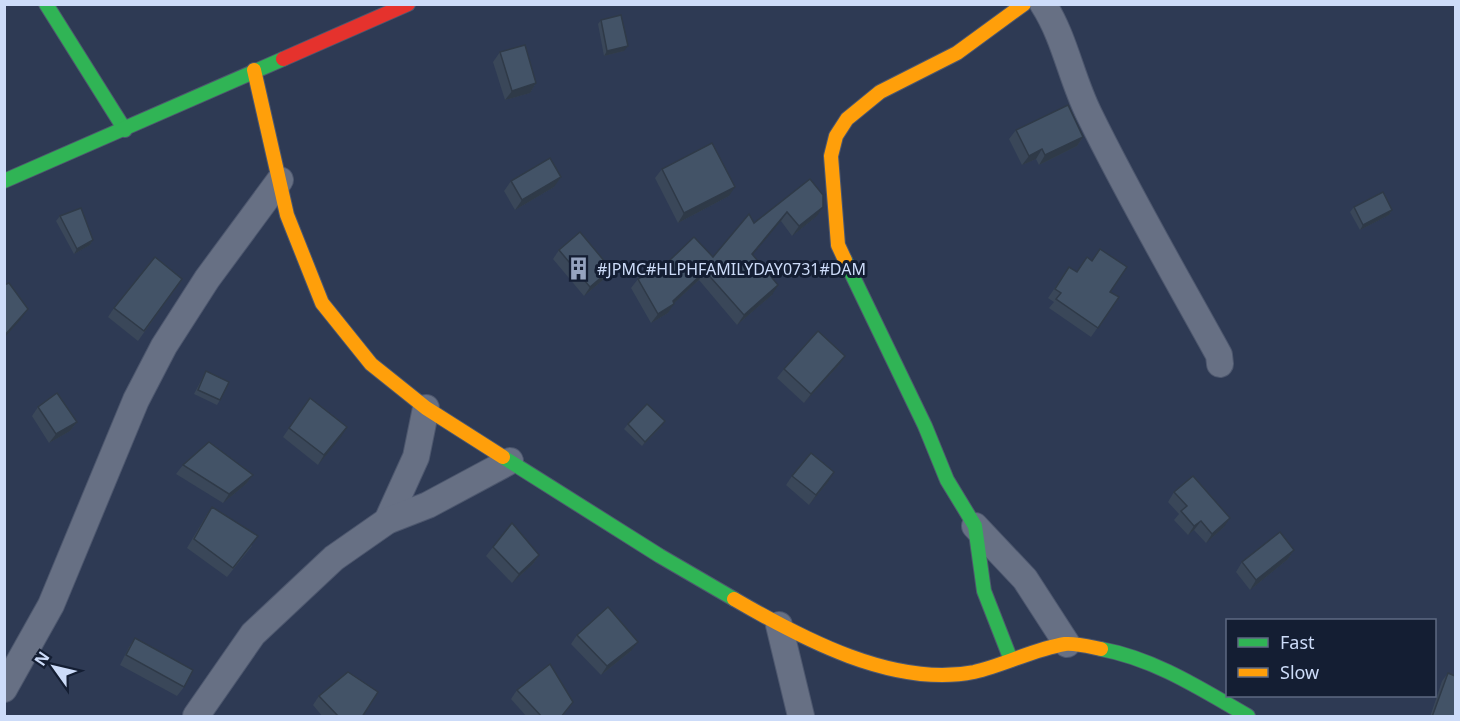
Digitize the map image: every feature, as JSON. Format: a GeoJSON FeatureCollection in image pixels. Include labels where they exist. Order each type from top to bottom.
{"type":"FeatureCollection","features":[{"type":"Feature","properties":{"kind":"street"},"geometry":{"type":"LineString","coordinates":[[46,4],[125,130]]}},
{"type":"Feature","properties":{"kind":"street"},"geometry":{"type":"LineString","coordinates":[[4,181],[125,130],[254,70],[366,14],[408,4]]}},
{"type":"Feature","properties":{"kind":"street"},"geometry":{"type":"LineString","coordinates":[[1024,4],[956,53],[862,105],[847,120],[833,142],[832,172],[838,245],[926,426],[947,480],[975,526],[1025,579],[1067,644]]}},
{"type":"Feature","properties":{"kind":"street"},"geometry":{"type":"LineString","coordinates":[[1043,4],[1055,24],[1075,86],[1110,157],[1219,355],[1220,364]]}},
{"type":"Feature","properties":{"kind":"street"},"geometry":{"type":"LineString","coordinates":[[254,70],[287,215],[322,303],[371,364],[426,408],[660,556],[779,625],[859,660],[912,674],[972,672],[1067,644],[1123,652],[1161,667],[1248,717]]}},
{"type":"Feature","properties":{"kind":"street"},"geometry":{"type":"LineString","coordinates":[[4,689],[51,604],[136,400],[164,346],[207,279],[280,180]]}},
{"type":"Feature","properties":{"kind":"street"},"geometry":{"type":"LineString","coordinates":[[387,521],[416,457],[426,408]]}},
{"type":"Feature","properties":{"kind":"street"},"geometry":{"type":"LineString","coordinates":[[196,717],[253,634],[334,558],[387,521],[428,505],[510,461]]}},
{"type":"Feature","properties":{"kind":"street"},"geometry":{"type":"LineString","coordinates":[[975,526],[984,591],[1011,660]]}},
{"type":"Feature","properties":{"kind":"street"},"geometry":{"type":"LineString","coordinates":[[779,625],[801,717]]}},
{"type":"Feature","properties":{"kind":"building"},"geometry":{"type":"Polygon","coordinates":[[[621,15],[628,46],[607,51],[601,20],[621,15]]]}},
{"type":"Feature","properties":{"kind":"building"},"geometry":{"type":"Polygon","coordinates":[[[525,45],[536,83],[512,91],[500,52],[525,45]]]}},
{"type":"Feature","properties":{"kind":"building"},"geometry":{"type":"Polygon","coordinates":[[[1068,105],[1083,137],[1045,155],[1042,149],[1029,156],[1016,130],[1068,105]]]}},
{"type":"Feature","properties":{"kind":"building"},"geometry":{"type":"Polygon","coordinates":[[[712,143],[735,187],[684,213],[662,169],[712,143]]]}},
{"type":"Feature","properties":{"kind":"building"},"geometry":{"type":"Polygon","coordinates":[[[550,158],[561,177],[522,200],[511,181],[550,158]]]}},
{"type":"Feature","properties":{"kind":"building"},"geometry":{"type":"Polygon","coordinates":[[[810,179],[823,195],[823,207],[799,226],[787,212],[752,254],[778,285],[744,315],[705,271],[673,301],[674,304],[658,314],[638,279],[669,261],[694,237],[713,257],[749,214],[754,223],[810,179]]]}},
{"type":"Feature","properties":{"kind":"building"},"geometry":{"type":"Polygon","coordinates":[[[1383,192],[1392,210],[1363,225],[1354,207],[1383,192]]]}},
{"type":"Feature","properties":{"kind":"building"},"geometry":{"type":"Polygon","coordinates":[[[81,208],[93,240],[77,249],[60,216],[81,208]]]}},
{"type":"Feature","properties":{"kind":"building"},"geometry":{"type":"Polygon","coordinates":[[[580,232],[611,269],[590,287],[559,250],[580,232]]]}},
{"type":"Feature","properties":{"kind":"building"},"geometry":{"type":"Polygon","coordinates":[[[1100,249],[1127,267],[1110,292],[1119,297],[1098,328],[1056,299],[1061,293],[1055,289],[1069,267],[1077,272],[1087,257],[1092,261],[1100,249]]]}},
{"type":"Feature","properties":{"kind":"building"},"geometry":{"type":"Polygon","coordinates":[[[155,257],[182,279],[144,331],[114,308],[155,257]]]}},
{"type":"Feature","properties":{"kind":"building"},"geometry":{"type":"Polygon","coordinates":[[[9,283],[28,309],[4,336],[4,285],[9,283]]]}},
{"type":"Feature","properties":{"kind":"building"},"geometry":{"type":"Polygon","coordinates":[[[818,331],[845,356],[811,394],[784,369],[818,331]]]}},
{"type":"Feature","properties":{"kind":"building"},"geometry":{"type":"Polygon","coordinates":[[[206,371],[229,382],[220,400],[198,390],[206,371]]]}},
{"type":"Feature","properties":{"kind":"building"},"geometry":{"type":"Polygon","coordinates":[[[57,393],[77,422],[56,434],[38,407],[57,393]]]}},
{"type":"Feature","properties":{"kind":"building"},"geometry":{"type":"Polygon","coordinates":[[[310,398],[347,427],[324,455],[289,428],[310,398]]]}},
{"type":"Feature","properties":{"kind":"building"},"geometry":{"type":"Polygon","coordinates":[[[647,404],[665,421],[645,442],[628,424],[647,404]]]}},
{"type":"Feature","properties":{"kind":"building"},"geometry":{"type":"Polygon","coordinates":[[[209,442],[253,475],[229,494],[183,465],[209,442]]]}},
{"type":"Feature","properties":{"kind":"building"},"geometry":{"type":"Polygon","coordinates":[[[811,453],[834,472],[816,495],[792,476],[811,453]]]}},
{"type":"Feature","properties":{"kind":"building"},"geometry":{"type":"Polygon","coordinates":[[[1193,476],[1230,518],[1212,534],[1201,521],[1194,526],[1181,511],[1187,506],[1174,492],[1193,476]]]}},
{"type":"Feature","properties":{"kind":"building"},"geometry":{"type":"Polygon","coordinates":[[[212,507],[258,536],[233,568],[194,539],[212,507]]]}},
{"type":"Feature","properties":{"kind":"building"},"geometry":{"type":"Polygon","coordinates":[[[512,523],[539,555],[519,574],[493,547],[512,523]]]}},
{"type":"Feature","properties":{"kind":"building"},"geometry":{"type":"Polygon","coordinates":[[[1280,532],[1294,550],[1256,580],[1242,562],[1280,532]]]}},
{"type":"Feature","properties":{"kind":"building"},"geometry":{"type":"Polygon","coordinates":[[[608,607],[638,642],[607,666],[577,635],[608,607]]]}},
{"type":"Feature","properties":{"kind":"building"},"geometry":{"type":"Polygon","coordinates":[[[135,638],[193,670],[184,687],[126,655],[135,638]]]}},
{"type":"Feature","properties":{"kind":"building"},"geometry":{"type":"Polygon","coordinates":[[[550,664],[573,702],[561,717],[542,717],[517,690],[550,664]]]}},
{"type":"Feature","properties":{"kind":"building"},"geometry":{"type":"Polygon","coordinates":[[[348,672],[378,692],[362,717],[339,717],[319,696],[348,672]]]}},
{"type":"Feature","properties":{"kind":"building"},"geometry":{"type":"Polygon","coordinates":[[[1448,673],[1455,676],[1455,717],[1432,717],[1448,673]]]}},
{"type":"Feature","properties":{"kind":"traffic: fast"},"geometry":{"type":"LineString","coordinates":[[46,4],[125,130]]}},
{"type":"Feature","properties":{"kind":"traffic: fast"},"geometry":{"type":"LineString","coordinates":[[4,181],[283,59]]}},
{"type":"Feature","properties":{"kind":"traffic: fast"},"geometry":{"type":"LineString","coordinates":[[845,260],[925,426],[947,480],[975,526],[984,591],[1011,660]]}},
{"type":"Feature","properties":{"kind":"traffic: fast"},"geometry":{"type":"LineString","coordinates":[[503,457],[660,556],[734,599]]}},
{"type":"Feature","properties":{"kind":"traffic: fast"},"geometry":{"type":"LineString","coordinates":[[1101,649],[1159,667],[1248,716]]}},
{"type":"Feature","properties":{"kind":"traffic: slow"},"geometry":{"type":"LineString","coordinates":[[845,260],[838,245],[831,156],[836,136],[847,119],[880,92],[957,53],[1024,4]]}},
{"type":"Feature","properties":{"kind":"traffic: slow"},"geometry":{"type":"LineString","coordinates":[[254,70],[287,215],[322,303],[371,364],[426,408],[503,457]]}},
{"type":"Feature","properties":{"kind":"traffic: slow"},"geometry":{"type":"LineString","coordinates":[[734,599],[789,629],[849,656],[912,673],[943,675],[974,672],[1065,644],[1101,649]]}},
{"type":"Feature","properties":{"kind":"traffic: jam"},"geometry":{"type":"LineString","coordinates":[[283,59],[408,4]]}},
{"type":"Feature","properties":{"kind":"place","name":"#JPMC#HLPHFAMILYDAY0731#DAM"},"geometry":{"type":"Point","coordinates":[579,269]}}]}
